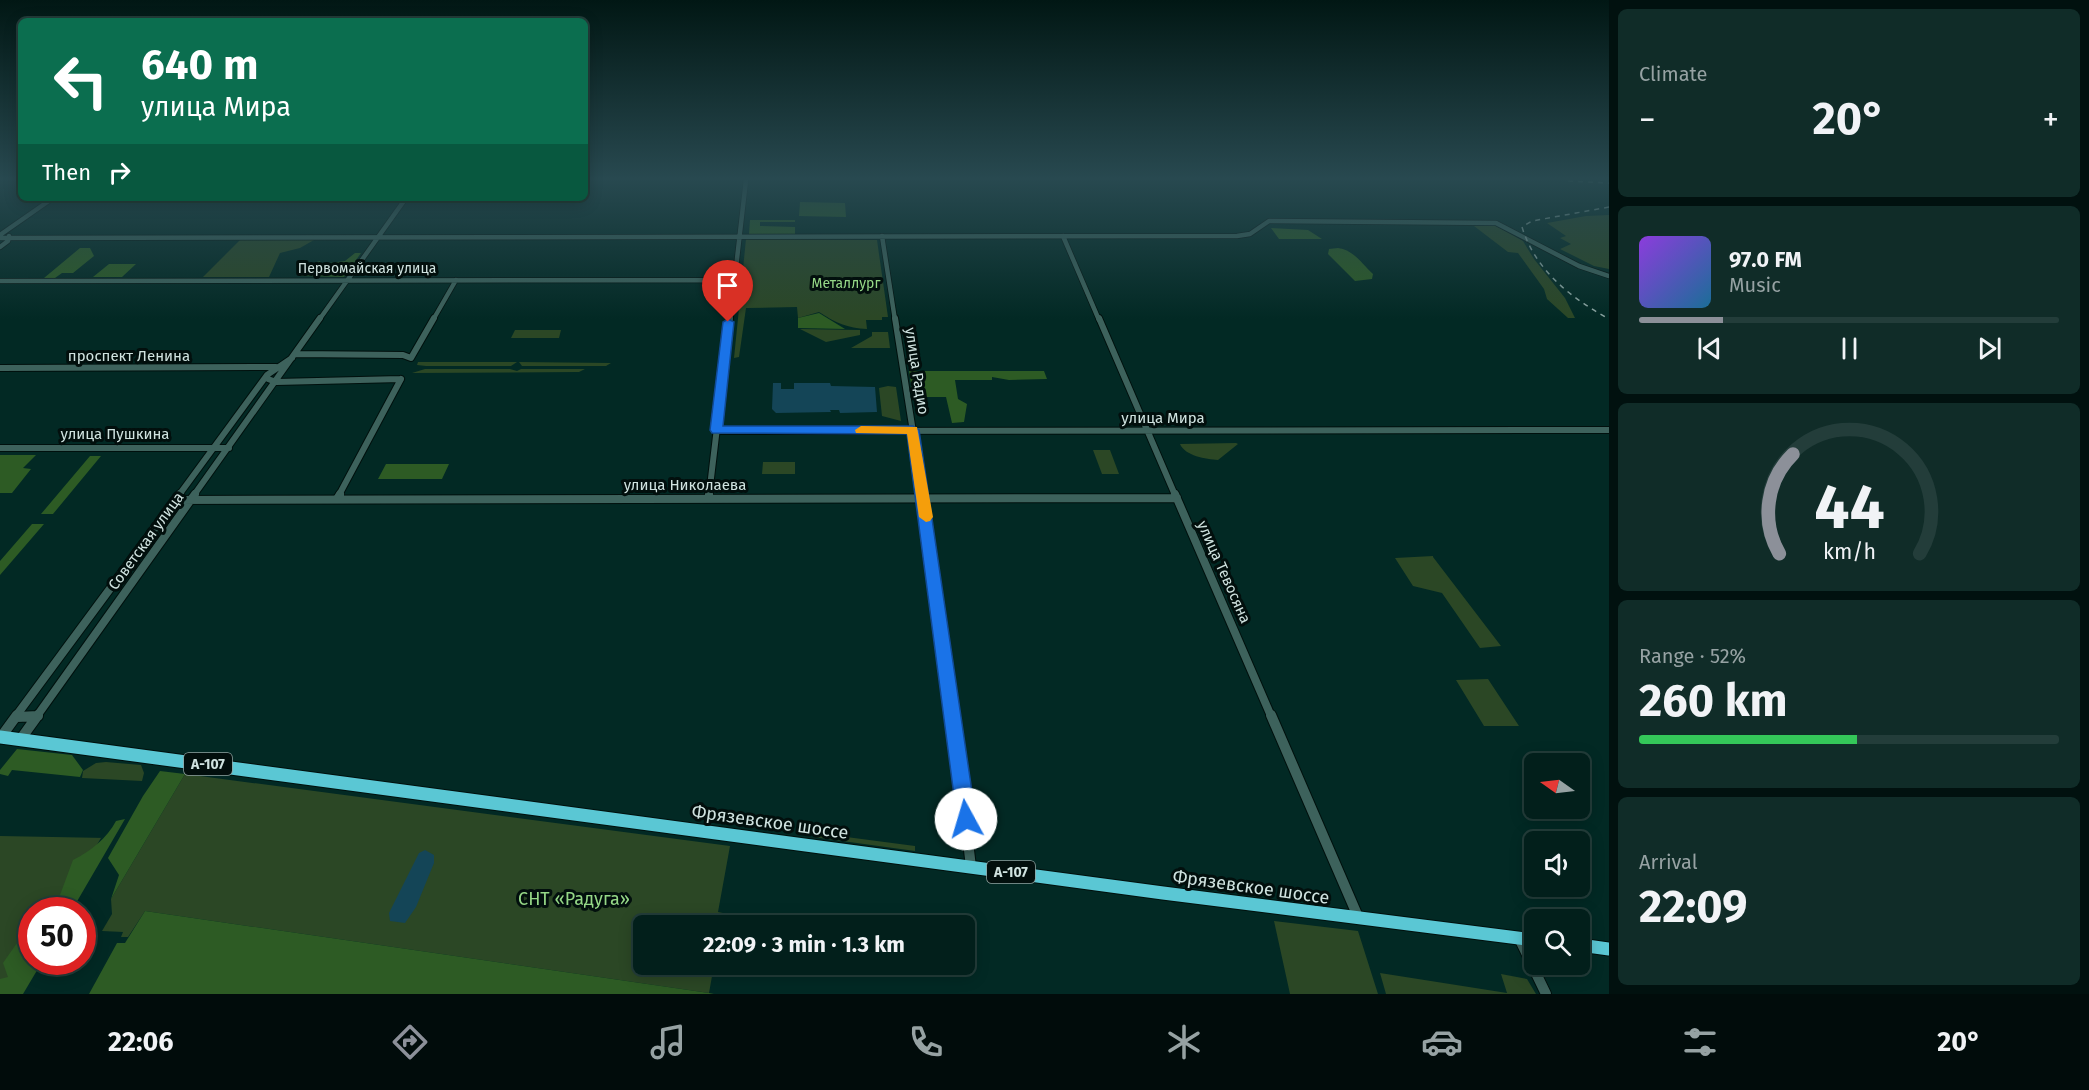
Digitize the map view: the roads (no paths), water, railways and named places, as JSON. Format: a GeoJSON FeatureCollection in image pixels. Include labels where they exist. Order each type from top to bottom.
{"type":"FeatureCollection","features":[{"type":"Feature","properties":{"kind":"highway","name":"Фрязевское шоссе"},"geometry":{"type":"LineString","coordinates":[[0,737],[1359,919],[1524,939]]}},
{"type":"Feature","properties":{"kind":"highway"},"geometry":{"type":"LineString","coordinates":[[1590,946],[1609,949]]}},
{"type":"Feature","properties":{"kind":"main road"},"geometry":{"type":"LineString","coordinates":[[0,236],[15,226]]}},
{"type":"Feature","properties":{"kind":"main road","name":"Советская улица"},"geometry":{"type":"LineString","coordinates":[[20,740],[386,226]]}},
{"type":"Feature","properties":{"kind":"main road"},"geometry":{"type":"LineString","coordinates":[[709,498],[740,226]]}},
{"type":"Feature","properties":{"kind":"main road"},"geometry":{"type":"LineString","coordinates":[[0,236],[1243,236],[1261,226]]}},
{"type":"Feature","properties":{"kind":"main road"},"geometry":{"type":"LineString","coordinates":[[1503,226],[1580,266],[1609,276]]}},
{"type":"Feature","properties":{"kind":"main road"},"geometry":{"type":"LineString","coordinates":[[0,247],[9,237],[10,230]]}},
{"type":"Feature","properties":{"kind":"main road","name":"улица Радио"},"geometry":{"type":"LineString","coordinates":[[882,236],[923,497],[960,766],[971,867]]}},
{"type":"Feature","properties":{"kind":"main road","name":"улица Тевосяна"},"geometry":{"type":"LineString","coordinates":[[1063,236],[1359,919]]}},
{"type":"Feature","properties":{"kind":"main road"},"geometry":{"type":"LineString","coordinates":[[294,355],[403,355],[411,358],[456,280]]}},
{"type":"Feature","properties":{"kind":"main road","name":"Первомайская улица"},"geometry":{"type":"LineString","coordinates":[[0,281],[733,280]]}},
{"type":"Feature","properties":{"kind":"main road","name":"Советская улица"},"geometry":{"type":"LineString","coordinates":[[0,737],[267,377],[294,355]]}},
{"type":"Feature","properties":{"kind":"main road"},"geometry":{"type":"LineString","coordinates":[[277,367],[283,368],[280,377]]}},
{"type":"Feature","properties":{"kind":"main road","name":"проспект Ленина"},"geometry":{"type":"LineString","coordinates":[[0,368],[277,367]]}},
{"type":"Feature","properties":{"kind":"main road"},"geometry":{"type":"LineString","coordinates":[[258,368],[265,370],[267,377],[390,381],[401,379],[337,499]]}},
{"type":"Feature","properties":{"kind":"main road","name":"улица Мира"},"geometry":{"type":"LineString","coordinates":[[716,430],[1609,430]]}},
{"type":"Feature","properties":{"kind":"main road","name":"улица Пушкина"},"geometry":{"type":"LineString","coordinates":[[0,448],[229,448]]}},
{"type":"Feature","properties":{"kind":"main road","name":"улица Николаева"},"geometry":{"type":"LineString","coordinates":[[175,500],[1177,498]]}},
{"type":"Feature","properties":{"kind":"main road"},"geometry":{"type":"LineString","coordinates":[[17,717],[38,716]]}},
{"type":"Feature","properties":{"kind":"main road"},"geometry":{"type":"LineString","coordinates":[[1519,938],[1545,994]]}},
{"type":"Feature","properties":{"kind":"water"},"geometry":{"type":"Polygon","coordinates":[[[773,383],[781,383],[781,389],[794,389],[794,383],[875,387],[877,412],[840,413],[839,410],[830,410],[831,412],[776,413],[772,409],[773,383]]]}},
{"type":"Feature","properties":{"kind":"water"},"geometry":{"type":"Polygon","coordinates":[[[425,850],[434,855],[434,863],[416,907],[405,923],[390,921],[389,913],[419,853],[425,850]]]}},
{"type":"Feature","properties":{"kind":"railway"},"geometry":{"type":"LineString","coordinates":[[1523,226],[1536,257],[1556,281],[1581,302],[1609,319]]}},
{"type":"Feature","properties":{"kind":"park label","name":"Металлург"},"geometry":{"type":"Point","coordinates":[846,283]}},
{"type":"Feature","properties":{"kind":"park label","name":"СНТ «Радуга»"},"geometry":{"type":"Point","coordinates":[574,899]}}]}
